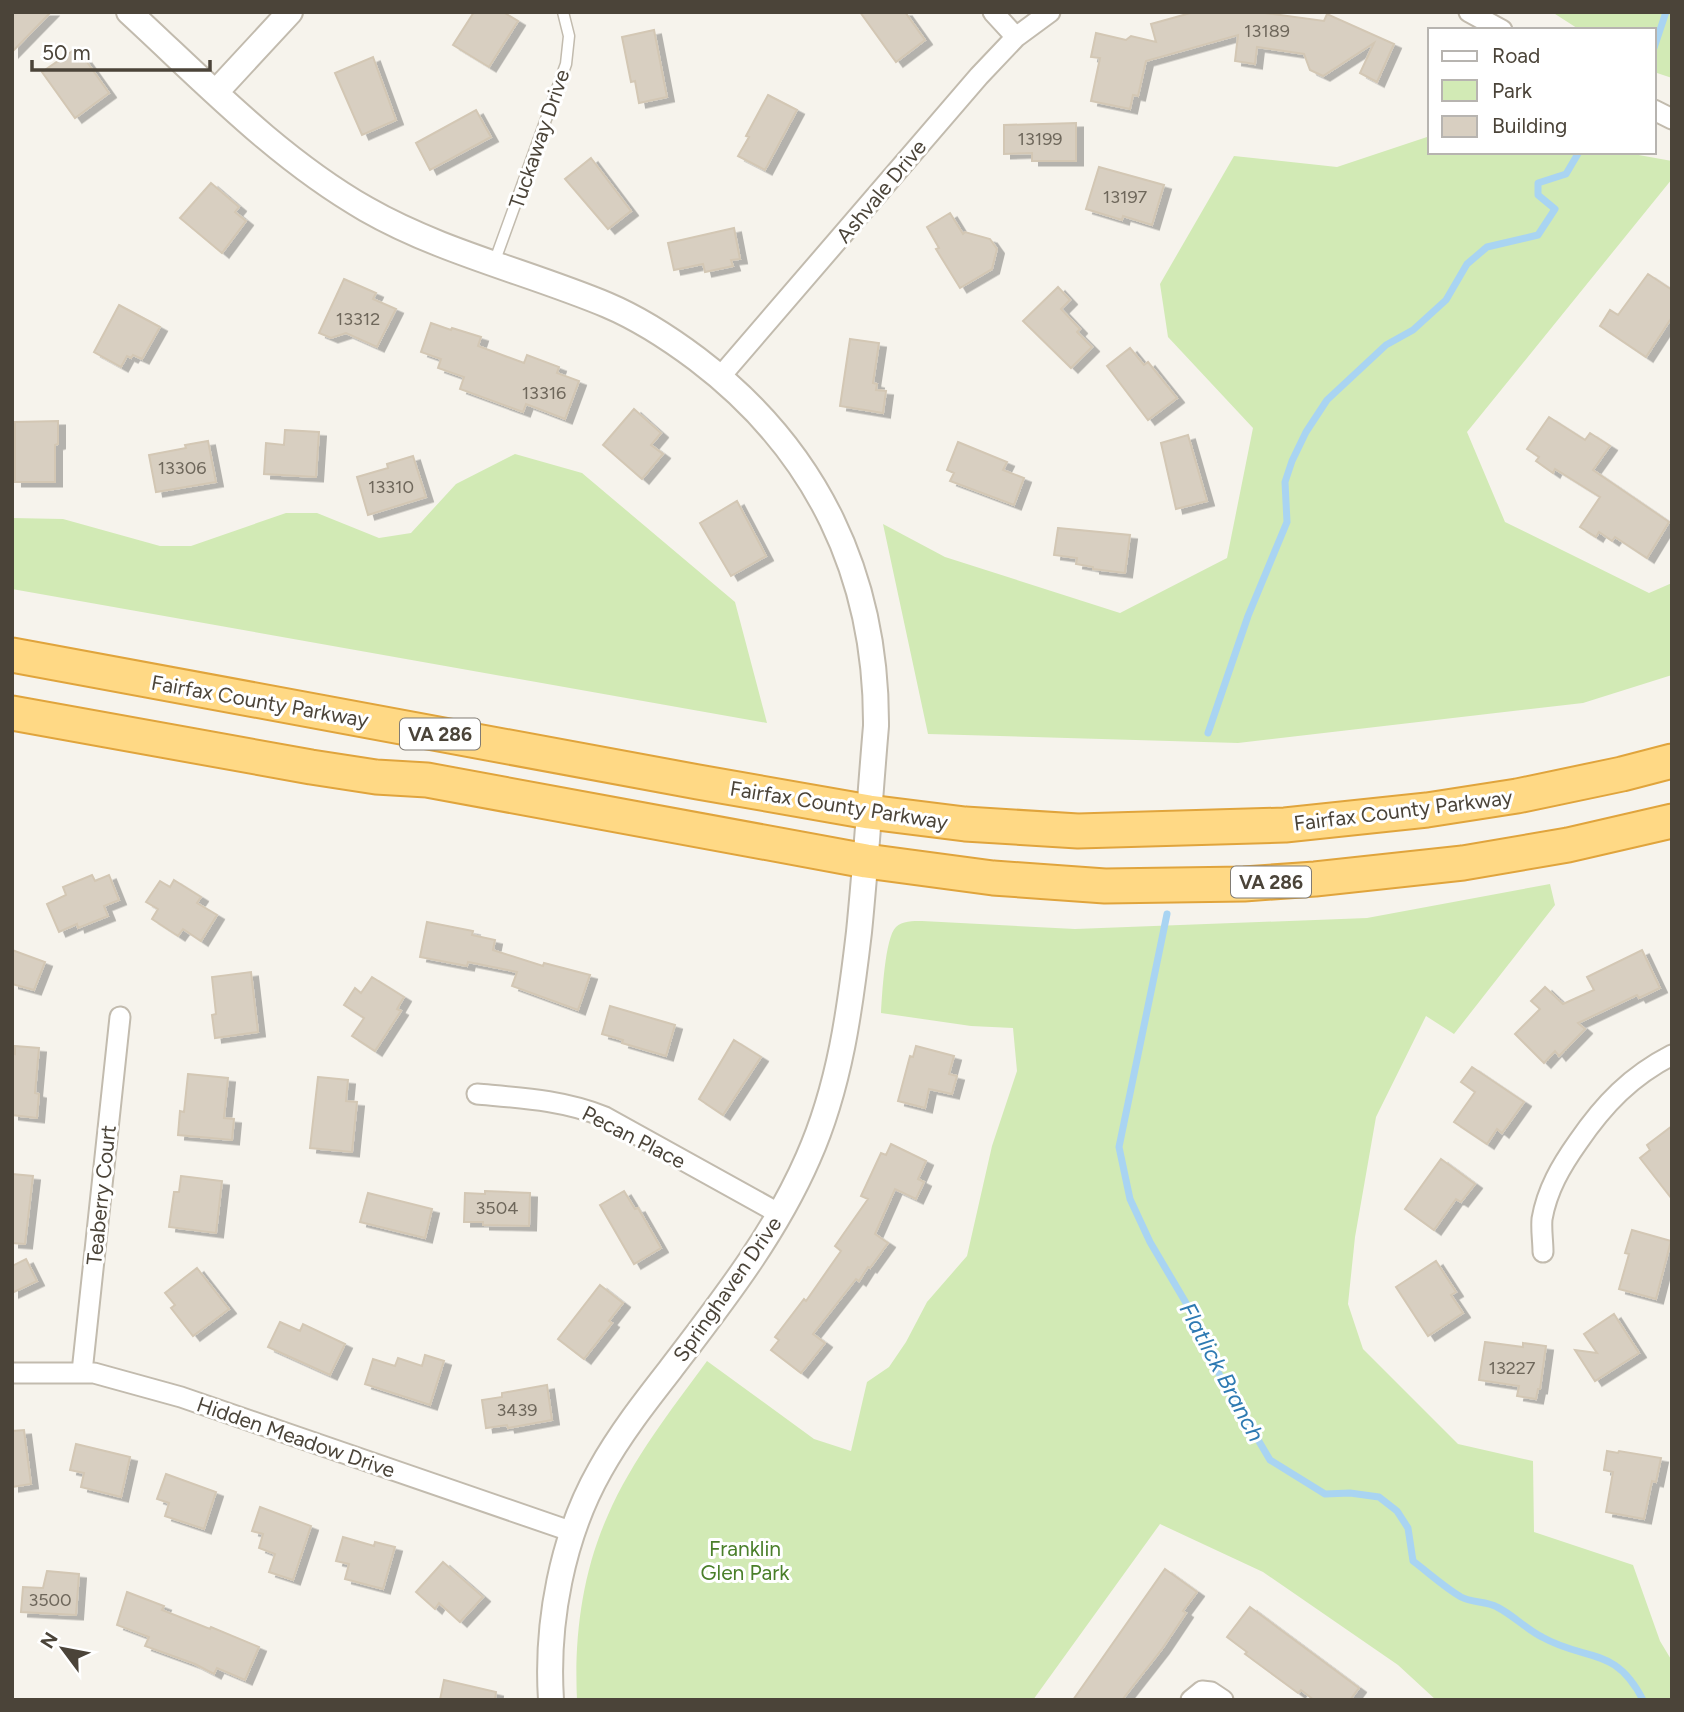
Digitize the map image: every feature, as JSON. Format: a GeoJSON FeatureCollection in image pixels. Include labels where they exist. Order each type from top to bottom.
{"type":"FeatureCollection","features":[{"type":"Feature","properties":{"kind":"highway","name":"Fairfax County Parkway"},"geometry":{"type":"LineString","coordinates":[[12,655],[869,812],[965,824],[1077,831],[1284,825],[1427,810],[1517,796],[1672,761]]}},
{"type":"Feature","properties":{"kind":"highway","name":"VA 286"},"geometry":{"type":"LineString","coordinates":[[12,713],[324,769],[376,777],[427,780],[866,861],[993,878],[1105,886],[1244,884],[1463,863],[1568,845],[1672,821]]}},
{"type":"Feature","properties":{"kind":"street"},"geometry":{"type":"LineString","coordinates":[[129,12],[268,140],[311,174],[367,210],[411,232],[607,305],[635,318],[672,340],[720,377],[771,426],[804,471],[843,544],[856,583],[872,649],[876,726],[866,861]]}},
{"type":"Feature","properties":{"kind":"street"},"geometry":{"type":"LineString","coordinates":[[216,92],[290,12]]}},
{"type":"Feature","properties":{"kind":"street"},"geometry":{"type":"LineString","coordinates":[[993,12],[1016,37]]}},
{"type":"Feature","properties":{"kind":"street","name":"Ashvale Drive"},"geometry":{"type":"LineString","coordinates":[[720,377],[979,76],[1016,37],[1050,12]]}},
{"type":"Feature","properties":{"kind":"street"},"geometry":{"type":"LineString","coordinates":[[1469,12],[1499,28]]}},
{"type":"Feature","properties":{"kind":"street"},"geometry":{"type":"LineString","coordinates":[[1656,111],[1672,119]]}},
{"type":"Feature","properties":{"kind":"street","name":"Springhaven Drive"},"geometry":{"type":"LineString","coordinates":[[551,1700],[554,1614],[573,1532],[600,1470],[634,1416],[720,1305],[780,1214],[818,1133],[846,1033],[866,861]]}},
{"type":"Feature","properties":{"kind":"street","name":"Teaberry Court"},"geometry":{"type":"LineString","coordinates":[[82,1372],[120,1017]]}},
{"type":"Feature","properties":{"kind":"street"},"geometry":{"type":"LineString","coordinates":[[1543,1252],[1542,1222],[1548,1196],[1559,1169],[1614,1095],[1650,1067],[1672,1055]]}},
{"type":"Feature","properties":{"kind":"street","name":"Pecan Place"},"geometry":{"type":"LineString","coordinates":[[477,1094],[545,1100],[579,1107],[605,1117],[780,1214]]}},
{"type":"Feature","properties":{"kind":"street","name":"Hidden Meadow Drive"},"geometry":{"type":"LineString","coordinates":[[12,1373],[94,1373],[181,1397],[573,1532]]}},
{"type":"Feature","properties":{"kind":"street"},"geometry":{"type":"LineString","coordinates":[[1191,1700],[1202,1691],[1211,1692],[1223,1700]]}},
{"type":"Feature","properties":{"kind":"lane","name":"Tuckaway Drive"},"geometry":{"type":"LineString","coordinates":[[494,263],[566,64],[569,36],[563,12]]}},
{"type":"Feature","properties":{"kind":"green space"},"geometry":{"type":"Polygon","coordinates":[[[1552,12],[1672,12],[1672,78],[1656,73],[1656,28],[1577,28],[1552,12]]]}},
{"type":"Feature","properties":{"kind":"green space"},"geometry":{"type":"Polygon","coordinates":[[[1428,137],[1428,154],[1633,154],[1672,161],[1672,179],[1467,432],[1505,522],[1649,593],[1672,583],[1672,675],[1583,703],[1238,743],[928,734],[883,524],[945,557],[1120,613],[1227,558],[1253,428],[1168,337],[1160,284],[1234,156],[1337,167],[1428,137]]]}},
{"type":"Feature","properties":{"kind":"green space"},"geometry":{"type":"Polygon","coordinates":[[[515,454],[582,473],[735,602],[767,723],[12,589],[12,518],[63,519],[160,546],[191,546],[286,513],[317,513],[379,538],[411,533],[456,484],[515,454]]]}},
{"type":"Feature","properties":{"kind":"green space","name":"Franklin Glen Park"},"geometry":{"type":"Polygon","coordinates":[[[1550,884],[1555,905],[1454,1034],[1426,1016],[1376,1117],[1355,1237],[1348,1304],[1363,1349],[1458,1444],[1533,1461],[1534,1532],[1633,1565],[1660,1641],[1672,1661],[1672,1700],[1436,1700],[1398,1665],[1263,1572],[1160,1524],[1033,1700],[577,1700],[577,1653],[582,1606],[599,1537],[640,1455],[707,1361],[814,1439],[851,1451],[867,1382],[889,1367],[927,1302],[967,1256],[992,1146],[1017,1071],[1013,1028],[971,1026],[881,1013],[889,942],[898,925],[919,921],[1075,929],[1367,918],[1550,884]]]}},
{"type":"Feature","properties":{"kind":"building"},"geometry":{"type":"Polygon","coordinates":[[[12,12],[51,12],[12,52],[12,12]]]}},
{"type":"Feature","properties":{"kind":"building"},"geometry":{"type":"Polygon","coordinates":[[[474,12],[503,12],[518,21],[489,67],[453,45],[474,12]]]}},
{"type":"Feature","properties":{"kind":"building"},"geometry":{"type":"Polygon","coordinates":[[[860,12],[905,12],[925,40],[896,62],[860,12]]]}},
{"type":"Feature","properties":{"kind":"building"},"geometry":{"type":"Polygon","coordinates":[[[1194,12],[1258,12],[1324,21],[1327,14],[1394,44],[1377,82],[1360,73],[1374,43],[1323,76],[1310,70],[1304,54],[1257,47],[1255,64],[1235,61],[1238,35],[1146,61],[1138,96],[1133,95],[1130,109],[1091,101],[1100,58],[1091,57],[1096,33],[1126,40],[1131,36],[1156,42],[1151,24],[1194,12]]]}},
{"type":"Feature","properties":{"kind":"building"},"geometry":{"type":"Polygon","coordinates":[[[654,30],[667,97],[639,103],[635,81],[631,82],[622,37],[654,30]]]}},
{"type":"Feature","properties":{"kind":"building"},"geometry":{"type":"Polygon","coordinates":[[[77,48],[109,93],[75,118],[42,72],[77,48]]]}},
{"type":"Feature","properties":{"kind":"building"},"geometry":{"type":"Polygon","coordinates":[[[373,57],[396,120],[362,135],[335,73],[373,57]]]}},
{"type":"Feature","properties":{"kind":"building"},"geometry":{"type":"Polygon","coordinates":[[[768,95],[797,110],[765,170],[738,156],[768,95]]]}},
{"type":"Feature","properties":{"kind":"building"},"geometry":{"type":"Polygon","coordinates":[[[476,110],[491,137],[430,170],[416,143],[476,110]]]}},
{"type":"Feature","properties":{"kind":"building"},"geometry":{"type":"Polygon","coordinates":[[[1076,123],[1076,161],[1032,161],[1032,153],[1004,154],[1004,125],[1076,123]]]}},
{"type":"Feature","properties":{"kind":"building"},"geometry":{"type":"Polygon","coordinates":[[[591,158],[631,211],[608,229],[565,179],[591,158]]]}},
{"type":"Feature","properties":{"kind":"building"},"geometry":{"type":"Polygon","coordinates":[[[1099,167],[1164,185],[1152,225],[1123,216],[1122,220],[1086,209],[1099,167]]]}},
{"type":"Feature","properties":{"kind":"building"},"geometry":{"type":"Polygon","coordinates":[[[211,183],[239,207],[235,212],[246,221],[222,253],[180,218],[211,183]]]}},
{"type":"Feature","properties":{"kind":"building"},"geometry":{"type":"Polygon","coordinates":[[[950,213],[963,234],[965,232],[990,239],[997,249],[992,269],[960,288],[936,249],[939,248],[927,227],[950,213]]]}},
{"type":"Feature","properties":{"kind":"building"},"geometry":{"type":"Polygon","coordinates":[[[734,228],[740,259],[731,260],[733,266],[705,272],[703,264],[674,270],[668,243],[734,228]]]}},
{"type":"Feature","properties":{"kind":"building"},"geometry":{"type":"Polygon","coordinates":[[[1648,274],[1672,290],[1672,317],[1646,357],[1600,326],[1610,310],[1618,315],[1648,274]]]}},
{"type":"Feature","properties":{"kind":"building"},"geometry":{"type":"Polygon","coordinates":[[[344,279],[376,293],[373,299],[396,309],[377,347],[346,333],[331,338],[319,333],[344,279]]]}},
{"type":"Feature","properties":{"kind":"building"},"geometry":{"type":"Polygon","coordinates":[[[1058,287],[1070,300],[1061,309],[1080,329],[1077,332],[1092,347],[1071,368],[1023,321],[1058,287]]]}},
{"type":"Feature","properties":{"kind":"building"},"geometry":{"type":"Polygon","coordinates":[[[119,305],[160,327],[142,359],[133,355],[131,358],[127,356],[121,367],[94,352],[119,305]]]}},
{"type":"Feature","properties":{"kind":"building"},"geometry":{"type":"Polygon","coordinates":[[[431,323],[481,337],[478,346],[524,363],[527,355],[559,367],[557,373],[579,381],[565,419],[526,404],[523,412],[460,389],[464,377],[438,368],[441,359],[421,352],[431,323]]]}},
{"type":"Feature","properties":{"kind":"building"},"geometry":{"type":"Polygon","coordinates":[[[850,339],[879,343],[873,383],[877,384],[876,390],[886,391],[883,413],[840,406],[850,339]]]}},
{"type":"Feature","properties":{"kind":"building"},"geometry":{"type":"Polygon","coordinates":[[[1130,348],[1144,365],[1148,362],[1177,398],[1148,420],[1107,366],[1130,348]]]}},
{"type":"Feature","properties":{"kind":"building"},"geometry":{"type":"Polygon","coordinates":[[[634,409],[661,433],[651,445],[663,454],[642,479],[603,445],[634,409]]]}},
{"type":"Feature","properties":{"kind":"building"},"geometry":{"type":"Polygon","coordinates":[[[1549,417],[1585,440],[1590,433],[1610,446],[1593,470],[1669,522],[1647,558],[1615,537],[1612,541],[1599,532],[1596,537],[1580,527],[1600,497],[1555,469],[1553,473],[1536,461],[1539,457],[1527,449],[1549,417]]]}},
{"type":"Feature","properties":{"kind":"building"},"geometry":{"type":"Polygon","coordinates":[[[58,421],[55,482],[15,482],[15,422],[58,421]]]}},
{"type":"Feature","properties":{"kind":"building"},"geometry":{"type":"Polygon","coordinates":[[[285,430],[319,432],[316,477],[264,474],[266,443],[284,445],[285,430]]]}},
{"type":"Feature","properties":{"kind":"building"},"geometry":{"type":"Polygon","coordinates":[[[1188,435],[1207,501],[1176,509],[1161,443],[1188,435]]]}},
{"type":"Feature","properties":{"kind":"building"},"geometry":{"type":"Polygon","coordinates":[[[208,441],[216,482],[156,492],[149,455],[208,441]]]}},
{"type":"Feature","properties":{"kind":"building"},"geometry":{"type":"Polygon","coordinates":[[[958,442],[1007,462],[1003,470],[1024,478],[1014,505],[950,481],[954,473],[947,470],[958,442]]]}},
{"type":"Feature","properties":{"kind":"building"},"geometry":{"type":"Polygon","coordinates":[[[413,456],[426,497],[368,515],[357,477],[388,468],[387,464],[413,456]]]}},
{"type":"Feature","properties":{"kind":"building"},"geometry":{"type":"Polygon","coordinates":[[[737,501],[766,556],[731,576],[700,523],[737,501]]]}},
{"type":"Feature","properties":{"kind":"building"},"geometry":{"type":"Polygon","coordinates":[[[1058,528],[1130,535],[1125,573],[1093,569],[1076,564],[1077,558],[1054,555],[1058,528]]]}},
{"type":"Feature","properties":{"kind":"building"},"geometry":{"type":"Polygon","coordinates":[[[92,875],[95,881],[109,875],[119,900],[104,906],[108,916],[59,932],[47,904],[66,895],[63,887],[92,875]]]}},
{"type":"Feature","properties":{"kind":"building"},"geometry":{"type":"Polygon","coordinates":[[[174,880],[201,897],[197,903],[217,915],[201,941],[183,929],[178,936],[152,919],[158,909],[146,902],[160,881],[170,887],[174,880]]]}},
{"type":"Feature","properties":{"kind":"building"},"geometry":{"type":"Polygon","coordinates":[[[427,922],[473,931],[472,935],[495,940],[493,950],[543,966],[544,963],[590,975],[578,1010],[512,986],[517,972],[468,962],[467,966],[420,957],[427,922]]]}},
{"type":"Feature","properties":{"kind":"building"},"geometry":{"type":"Polygon","coordinates":[[[12,950],[45,962],[34,990],[12,984],[12,950]]]}},
{"type":"Feature","properties":{"kind":"building"},"geometry":{"type":"Polygon","coordinates":[[[1642,950],[1660,988],[1639,998],[1637,995],[1578,1023],[1585,1029],[1559,1056],[1555,1051],[1544,1063],[1515,1034],[1540,1009],[1531,1001],[1545,987],[1563,1004],[1594,990],[1587,977],[1642,950]]]}},
{"type":"Feature","properties":{"kind":"building"},"geometry":{"type":"Polygon","coordinates":[[[251,972],[258,1032],[215,1038],[212,1015],[216,1014],[212,977],[251,972]]]}},
{"type":"Feature","properties":{"kind":"building"},"geometry":{"type":"Polygon","coordinates":[[[372,977],[404,997],[397,1009],[401,1011],[375,1051],[352,1036],[364,1018],[344,1005],[355,988],[361,993],[372,977]]]}},
{"type":"Feature","properties":{"kind":"building"},"geometry":{"type":"Polygon","coordinates":[[[610,1006],[675,1025],[666,1056],[602,1034],[610,1006]]]}},
{"type":"Feature","properties":{"kind":"building"},"geometry":{"type":"Polygon","coordinates":[[[734,1040],[761,1057],[723,1115],[699,1099],[734,1040]]]}},
{"type":"Feature","properties":{"kind":"building"},"geometry":{"type":"Polygon","coordinates":[[[15,1046],[39,1048],[35,1093],[39,1094],[37,1118],[12,1115],[12,1053],[15,1054],[15,1046]]]}},
{"type":"Feature","properties":{"kind":"building"},"geometry":{"type":"Polygon","coordinates":[[[916,1046],[954,1056],[949,1074],[957,1076],[952,1094],[929,1089],[925,1108],[898,1101],[910,1056],[913,1057],[916,1046]]]}},
{"type":"Feature","properties":{"kind":"building"},"geometry":{"type":"Polygon","coordinates":[[[1472,1067],[1524,1102],[1502,1133],[1497,1129],[1487,1144],[1454,1122],[1475,1092],[1461,1082],[1472,1067]]]}},
{"type":"Feature","properties":{"kind":"building"},"geometry":{"type":"Polygon","coordinates":[[[188,1074],[228,1078],[224,1118],[234,1119],[232,1140],[178,1135],[180,1111],[184,1112],[188,1074]]]}},
{"type":"Feature","properties":{"kind":"building"},"geometry":{"type":"Polygon","coordinates":[[[318,1077],[348,1080],[346,1101],[357,1102],[352,1152],[310,1148],[318,1077]]]}},
{"type":"Feature","properties":{"kind":"building"},"geometry":{"type":"Polygon","coordinates":[[[1672,1126],[1672,1199],[1640,1158],[1650,1150],[1647,1145],[1672,1126]]]}},
{"type":"Feature","properties":{"kind":"building"},"geometry":{"type":"Polygon","coordinates":[[[891,1144],[926,1161],[918,1179],[924,1182],[916,1199],[895,1189],[875,1234],[888,1243],[813,1334],[825,1343],[801,1373],[771,1350],[779,1340],[775,1337],[804,1299],[806,1301],[841,1251],[835,1246],[868,1199],[861,1196],[881,1153],[886,1155],[891,1144]]]}},
{"type":"Feature","properties":{"kind":"building"},"geometry":{"type":"Polygon","coordinates":[[[1441,1159],[1475,1184],[1461,1202],[1456,1199],[1434,1230],[1405,1209],[1441,1159]]]}},
{"type":"Feature","properties":{"kind":"building"},"geometry":{"type":"Polygon","coordinates":[[[12,1174],[33,1176],[25,1244],[12,1243],[12,1174]]]}},
{"type":"Feature","properties":{"kind":"building"},"geometry":{"type":"Polygon","coordinates":[[[181,1176],[222,1181],[216,1233],[169,1227],[174,1192],[179,1192],[181,1176]]]}},
{"type":"Feature","properties":{"kind":"building"},"geometry":{"type":"Polygon","coordinates":[[[485,1191],[530,1193],[529,1226],[464,1222],[465,1193],[485,1194],[485,1191]]]}},
{"type":"Feature","properties":{"kind":"building"},"geometry":{"type":"Polygon","coordinates":[[[624,1191],[635,1209],[638,1208],[661,1248],[634,1264],[600,1205],[624,1191]]]}},
{"type":"Feature","properties":{"kind":"building"},"geometry":{"type":"Polygon","coordinates":[[[368,1193],[432,1209],[425,1238],[360,1222],[368,1193]]]}},
{"type":"Feature","properties":{"kind":"building"},"geometry":{"type":"Polygon","coordinates":[[[1632,1230],[1671,1241],[1656,1299],[1619,1289],[1629,1254],[1625,1253],[1632,1230]]]}},
{"type":"Feature","properties":{"kind":"building"},"geometry":{"type":"Polygon","coordinates":[[[26,1259],[37,1281],[12,1293],[12,1266],[26,1259]]]}},
{"type":"Feature","properties":{"kind":"building"},"geometry":{"type":"Polygon","coordinates":[[[1436,1261],[1456,1292],[1451,1295],[1463,1313],[1428,1336],[1396,1287],[1436,1261]]]}},
{"type":"Feature","properties":{"kind":"building"},"geometry":{"type":"Polygon","coordinates":[[[197,1268],[229,1309],[193,1336],[171,1308],[175,1305],[165,1293],[197,1268]]]}},
{"type":"Feature","properties":{"kind":"building"},"geometry":{"type":"Polygon","coordinates":[[[600,1285],[623,1303],[609,1321],[612,1323],[584,1359],[558,1339],[600,1285]]]}},
{"type":"Feature","properties":{"kind":"building"},"geometry":{"type":"Polygon","coordinates":[[[1614,1314],[1639,1353],[1595,1381],[1575,1350],[1597,1353],[1584,1334],[1614,1314]]]}},
{"type":"Feature","properties":{"kind":"building"},"geometry":{"type":"Polygon","coordinates":[[[280,1322],[300,1331],[303,1324],[345,1344],[330,1375],[268,1347],[280,1322]]]}},
{"type":"Feature","properties":{"kind":"building"},"geometry":{"type":"Polygon","coordinates":[[[1485,1342],[1523,1347],[1523,1343],[1546,1346],[1536,1399],[1517,1396],[1519,1386],[1479,1380],[1485,1342]]]}},
{"type":"Feature","properties":{"kind":"building"},"geometry":{"type":"Polygon","coordinates":[[[425,1355],[444,1361],[430,1405],[365,1384],[373,1359],[395,1366],[398,1358],[422,1366],[425,1355]]]}},
{"type":"Feature","properties":{"kind":"building"},"geometry":{"type":"Polygon","coordinates":[[[547,1385],[552,1420],[508,1428],[507,1425],[486,1428],[482,1400],[502,1397],[502,1393],[547,1385]]]}},
{"type":"Feature","properties":{"kind":"building"},"geometry":{"type":"Polygon","coordinates":[[[24,1430],[31,1484],[12,1487],[12,1431],[24,1430]]]}},
{"type":"Feature","properties":{"kind":"building"},"geometry":{"type":"Polygon","coordinates":[[[76,1444],[130,1457],[121,1497],[81,1487],[84,1473],[70,1470],[76,1444]]]}},
{"type":"Feature","properties":{"kind":"building"},"geometry":{"type":"Polygon","coordinates":[[[1607,1451],[1661,1458],[1656,1482],[1652,1481],[1644,1519],[1606,1512],[1613,1472],[1604,1470],[1607,1451]]]}},
{"type":"Feature","properties":{"kind":"building"},"geometry":{"type":"Polygon","coordinates":[[[166,1474],[216,1492],[204,1529],[165,1516],[169,1503],[157,1499],[166,1474]]]}},
{"type":"Feature","properties":{"kind":"building"},"geometry":{"type":"Polygon","coordinates":[[[260,1507],[311,1526],[293,1580],[269,1572],[275,1554],[259,1548],[263,1534],[252,1531],[260,1507]]]}},
{"type":"Feature","properties":{"kind":"building"},"geometry":{"type":"Polygon","coordinates":[[[343,1537],[374,1546],[375,1542],[395,1547],[383,1589],[345,1579],[349,1564],[336,1561],[343,1537]]]}},
{"type":"Feature","properties":{"kind":"building"},"geometry":{"type":"Polygon","coordinates":[[[443,1562],[483,1597],[460,1622],[439,1603],[435,1609],[416,1592],[443,1562]]]}},
{"type":"Feature","properties":{"kind":"building"},"geometry":{"type":"Polygon","coordinates":[[[1165,1569],[1197,1592],[1162,1649],[1122,1700],[1073,1700],[1165,1569]]]}},
{"type":"Feature","properties":{"kind":"building"},"geometry":{"type":"Polygon","coordinates":[[[47,1571],[79,1574],[76,1615],[21,1612],[23,1587],[43,1588],[47,1571]]]}},
{"type":"Feature","properties":{"kind":"building"},"geometry":{"type":"Polygon","coordinates":[[[127,1592],[164,1606],[162,1610],[259,1647],[245,1680],[217,1668],[214,1674],[195,1664],[145,1646],[149,1637],[117,1625],[127,1592]]]}},
{"type":"Feature","properties":{"kind":"building"},"geometry":{"type":"Polygon","coordinates":[[[1250,1607],[1359,1688],[1350,1700],[1314,1700],[1301,1690],[1298,1693],[1245,1654],[1247,1652],[1227,1637],[1250,1607]]]}},
{"type":"Feature","properties":{"kind":"building"},"geometry":{"type":"Polygon","coordinates":[[[444,1680],[496,1692],[495,1700],[440,1700],[444,1680]]]}},
{"type":"Feature","properties":{"kind":"waterway","name":"Flatlick Branch"},"geometry":{"type":"LineString","coordinates":[[1656,42],[1666,12]]}},
{"type":"Feature","properties":{"kind":"waterway"},"geometry":{"type":"LineString","coordinates":[[1208,733],[1248,616],[1287,522],[1285,482],[1306,432],[1327,400],[1386,345],[1413,330],[1446,300],[1467,264],[1487,247],[1538,235],[1555,209],[1538,195],[1538,183],[1566,174],[1578,154]]}},
{"type":"Feature","properties":{"kind":"waterway","name":"Flatlick Branch"},"geometry":{"type":"LineString","coordinates":[[1167,914],[1119,1147],[1130,1199],[1150,1242],[1202,1330],[1215,1367],[1270,1460],[1325,1494],[1350,1493],[1379,1497],[1397,1511],[1408,1528],[1413,1561],[1465,1599],[1497,1607],[1536,1634],[1558,1645],[1610,1662],[1622,1670],[1643,1700]]}}]}
